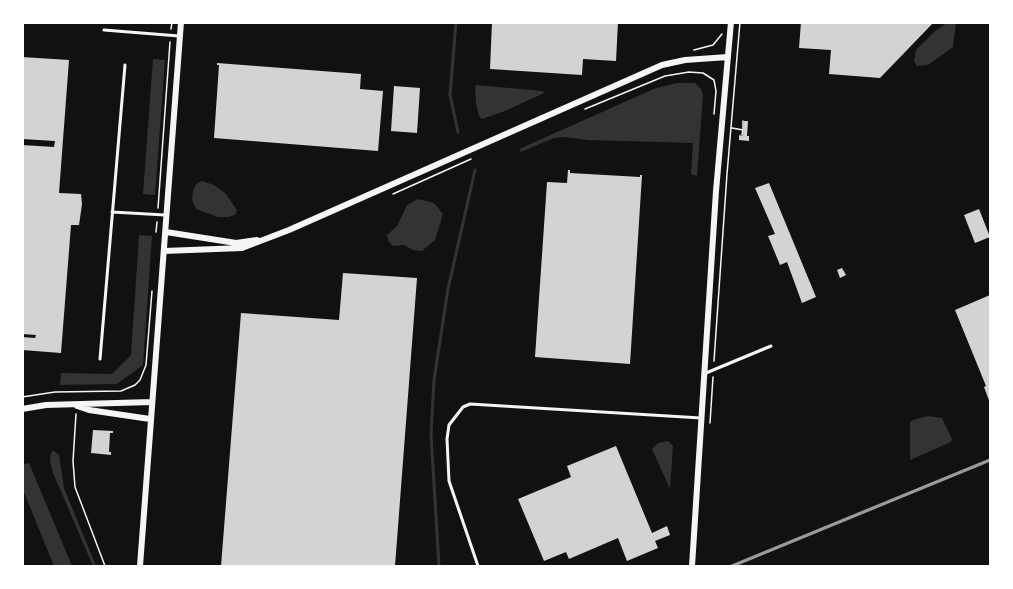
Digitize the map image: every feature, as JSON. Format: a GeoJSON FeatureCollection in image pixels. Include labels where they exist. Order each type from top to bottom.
{"type":"FeatureCollection","features":[{"type":"Feature","properties":{"kind":"street"},"geometry":{"type":"LineString","coordinates":[[140,567],[182,22]]}},
{"type":"Feature","properties":{"kind":"street"},"geometry":{"type":"LineString","coordinates":[[692,567],[716,191],[731,22]]}},
{"type":"Feature","properties":{"kind":"street"},"geometry":{"type":"LineString","coordinates":[[164,251],[242,248],[662,64],[728,57]]}},
{"type":"Feature","properties":{"kind":"street"},"geometry":{"type":"LineString","coordinates":[[166,232],[236,243],[269,238]]}},
{"type":"Feature","properties":{"kind":"street"},"geometry":{"type":"LineString","coordinates":[[22,409],[46,405],[77,406],[91,403],[152,402]]}},
{"type":"Feature","properties":{"kind":"street"},"geometry":{"type":"LineString","coordinates":[[77,406],[89,410],[150,419]]}},
{"type":"Feature","properties":{"kind":"lane"},"geometry":{"type":"LineString","coordinates":[[104,30],[180,36]]}},
{"type":"Feature","properties":{"kind":"lane"},"geometry":{"type":"LineString","coordinates":[[100,359],[125,65]]}},
{"type":"Feature","properties":{"kind":"lane"},"geometry":{"type":"LineString","coordinates":[[112,212],[167,216]]}},
{"type":"Feature","properties":{"kind":"lane"},"geometry":{"type":"LineString","coordinates":[[704,373],[771,346]]}},
{"type":"Feature","properties":{"kind":"lane"},"geometry":{"type":"LineString","coordinates":[[478,567],[449,481],[448,425],[462,407],[470,404],[701,418]]}},
{"type":"Feature","properties":{"kind":"path"},"geometry":{"type":"LineString","coordinates":[[156,240],[172,22]]}},
{"type":"Feature","properties":{"kind":"path"},"geometry":{"type":"LineString","coordinates":[[710,426],[740,22]]}},
{"type":"Feature","properties":{"kind":"path"},"geometry":{"type":"LineString","coordinates":[[715,121],[716,84],[708,75],[692,72],[695,49],[713,45],[722,34]]}},
{"type":"Feature","properties":{"kind":"path"},"geometry":{"type":"LineString","coordinates":[[742,135],[743,121]]}},
{"type":"Feature","properties":{"kind":"path"},"geometry":{"type":"LineString","coordinates":[[731,128],[743,129]]}},
{"type":"Feature","properties":{"kind":"path"},"geometry":{"type":"LineString","coordinates":[[22,396],[46,393],[117,392],[128,390],[135,385],[146,365],[152,286]]}},
{"type":"Feature","properties":{"kind":"path"},"geometry":{"type":"LineString","coordinates":[[79,392],[73,461],[74,479],[78,496],[105,567]]}},
{"type":"Feature","properties":{"kind":"shaded area"},"geometry":{"type":"Polygon","coordinates":[[[947,23],[956,23],[953,47],[928,65],[917,66],[914,61],[916,50],[935,31],[947,23]]]}},
{"type":"Feature","properties":{"kind":"shaded area"},"geometry":{"type":"Polygon","coordinates":[[[153,59],[165,60],[155,195],[143,194],[153,59]]]}},
{"type":"Feature","properties":{"kind":"shaded area"},"geometry":{"type":"Polygon","coordinates":[[[677,83],[695,83],[703,95],[697,176],[691,174],[693,143],[588,140],[563,137],[554,138],[521,152],[519,149],[656,88],[677,83]]]}},
{"type":"Feature","properties":{"kind":"shaded area"},"geometry":{"type":"Polygon","coordinates":[[[476,85],[543,91],[544,93],[482,119],[476,103],[476,85]]]}},
{"type":"Feature","properties":{"kind":"shaded area"},"geometry":{"type":"Polygon","coordinates":[[[202,181],[214,185],[226,194],[237,210],[235,215],[218,217],[196,209],[192,200],[193,191],[196,184],[202,181]]]}},
{"type":"Feature","properties":{"kind":"shaded area"},"geometry":{"type":"Polygon","coordinates":[[[418,199],[434,203],[443,214],[435,240],[422,251],[413,250],[404,245],[393,246],[387,235],[397,226],[407,205],[418,199]]]}},
{"type":"Feature","properties":{"kind":"shaded area"},"geometry":{"type":"Polygon","coordinates":[[[139,235],[152,236],[143,365],[117,384],[60,385],[61,373],[112,374],[131,355],[139,235]]]}},
{"type":"Feature","properties":{"kind":"shaded area"},"geometry":{"type":"Polygon","coordinates":[[[928,416],[942,418],[952,439],[951,442],[910,460],[910,422],[928,416]]]}},
{"type":"Feature","properties":{"kind":"shaded area"},"geometry":{"type":"Polygon","coordinates":[[[668,441],[673,446],[670,489],[652,449],[658,443],[668,441]]]}},
{"type":"Feature","properties":{"kind":"shaded area"},"geometry":{"type":"Polygon","coordinates":[[[54,451],[59,455],[64,488],[96,566],[93,566],[53,473],[50,462],[51,452],[54,451]]]}},
{"type":"Feature","properties":{"kind":"shaded area"},"geometry":{"type":"Polygon","coordinates":[[[29,463],[72,566],[54,566],[23,490],[23,464],[29,463]]]}},
{"type":"Feature","properties":{"kind":"building"},"geometry":{"type":"Polygon","coordinates":[[[492,22],[618,22],[616,61],[583,59],[582,75],[490,69],[492,22]]]}},
{"type":"Feature","properties":{"kind":"building"},"geometry":{"type":"Polygon","coordinates":[[[801,22],[934,22],[880,78],[829,74],[831,50],[799,48],[801,22]]]}},
{"type":"Feature","properties":{"kind":"building"},"geometry":{"type":"Polygon","coordinates":[[[22,57],[69,60],[59,193],[81,194],[82,204],[79,225],[71,225],[61,353],[22,350],[22,337],[35,338],[36,335],[22,334],[22,145],[54,147],[55,141],[22,139],[22,57]]]}},
{"type":"Feature","properties":{"kind":"building"},"geometry":{"type":"Polygon","coordinates":[[[217,63],[361,74],[360,89],[383,91],[378,151],[214,138],[219,65],[217,63]]]}},
{"type":"Feature","properties":{"kind":"building"},"geometry":{"type":"Polygon","coordinates":[[[394,86],[420,88],[417,133],[391,131],[394,86]]]}},
{"type":"Feature","properties":{"kind":"building"},"geometry":{"type":"Polygon","coordinates":[[[744,121],[748,121],[749,141],[739,140],[739,135],[743,136],[744,121]]]}},
{"type":"Feature","properties":{"kind":"building"},"geometry":{"type":"Polygon","coordinates":[[[568,170],[570,173],[640,177],[642,175],[630,364],[535,357],[547,182],[567,183],[568,170]]]}},
{"type":"Feature","properties":{"kind":"building"},"geometry":{"type":"Polygon","coordinates":[[[769,183],[816,297],[802,303],[787,262],[780,265],[768,236],[775,234],[755,188],[769,183]]]}},
{"type":"Feature","properties":{"kind":"building"},"geometry":{"type":"Polygon","coordinates":[[[979,209],[990,237],[975,243],[964,215],[979,209]]]}},
{"type":"Feature","properties":{"kind":"building"},"geometry":{"type":"Polygon","coordinates":[[[842,268],[846,275],[840,278],[837,270],[842,268]]]}},
{"type":"Feature","properties":{"kind":"building"},"geometry":{"type":"Polygon","coordinates":[[[343,273],[417,278],[395,566],[221,566],[241,313],[339,320],[343,273]]]}},
{"type":"Feature","properties":{"kind":"building"},"geometry":{"type":"Polygon","coordinates":[[[990,295],[990,403],[984,387],[986,386],[955,310],[990,295]]]}},
{"type":"Feature","properties":{"kind":"building"},"geometry":{"type":"Polygon","coordinates":[[[93,430],[113,431],[110,433],[109,452],[111,455],[91,453],[93,430]]]}},
{"type":"Feature","properties":{"kind":"building"},"geometry":{"type":"Polygon","coordinates":[[[616,446],[652,533],[667,526],[670,535],[655,541],[658,548],[627,561],[618,538],[569,559],[566,552],[544,561],[518,499],[571,477],[567,466],[616,446]]]}},
{"type":"Feature","properties":{"kind":"waterway"},"geometry":{"type":"LineString","coordinates":[[456,22],[450,95],[458,132]]}},
{"type":"Feature","properties":{"kind":"waterway"},"geometry":{"type":"LineString","coordinates":[[439,566],[431,434],[434,380],[448,289],[475,170]]}},
{"type":"Feature","properties":{"kind":"railway"},"geometry":{"type":"LineString","coordinates":[[732,566],[990,460]]}}]}
